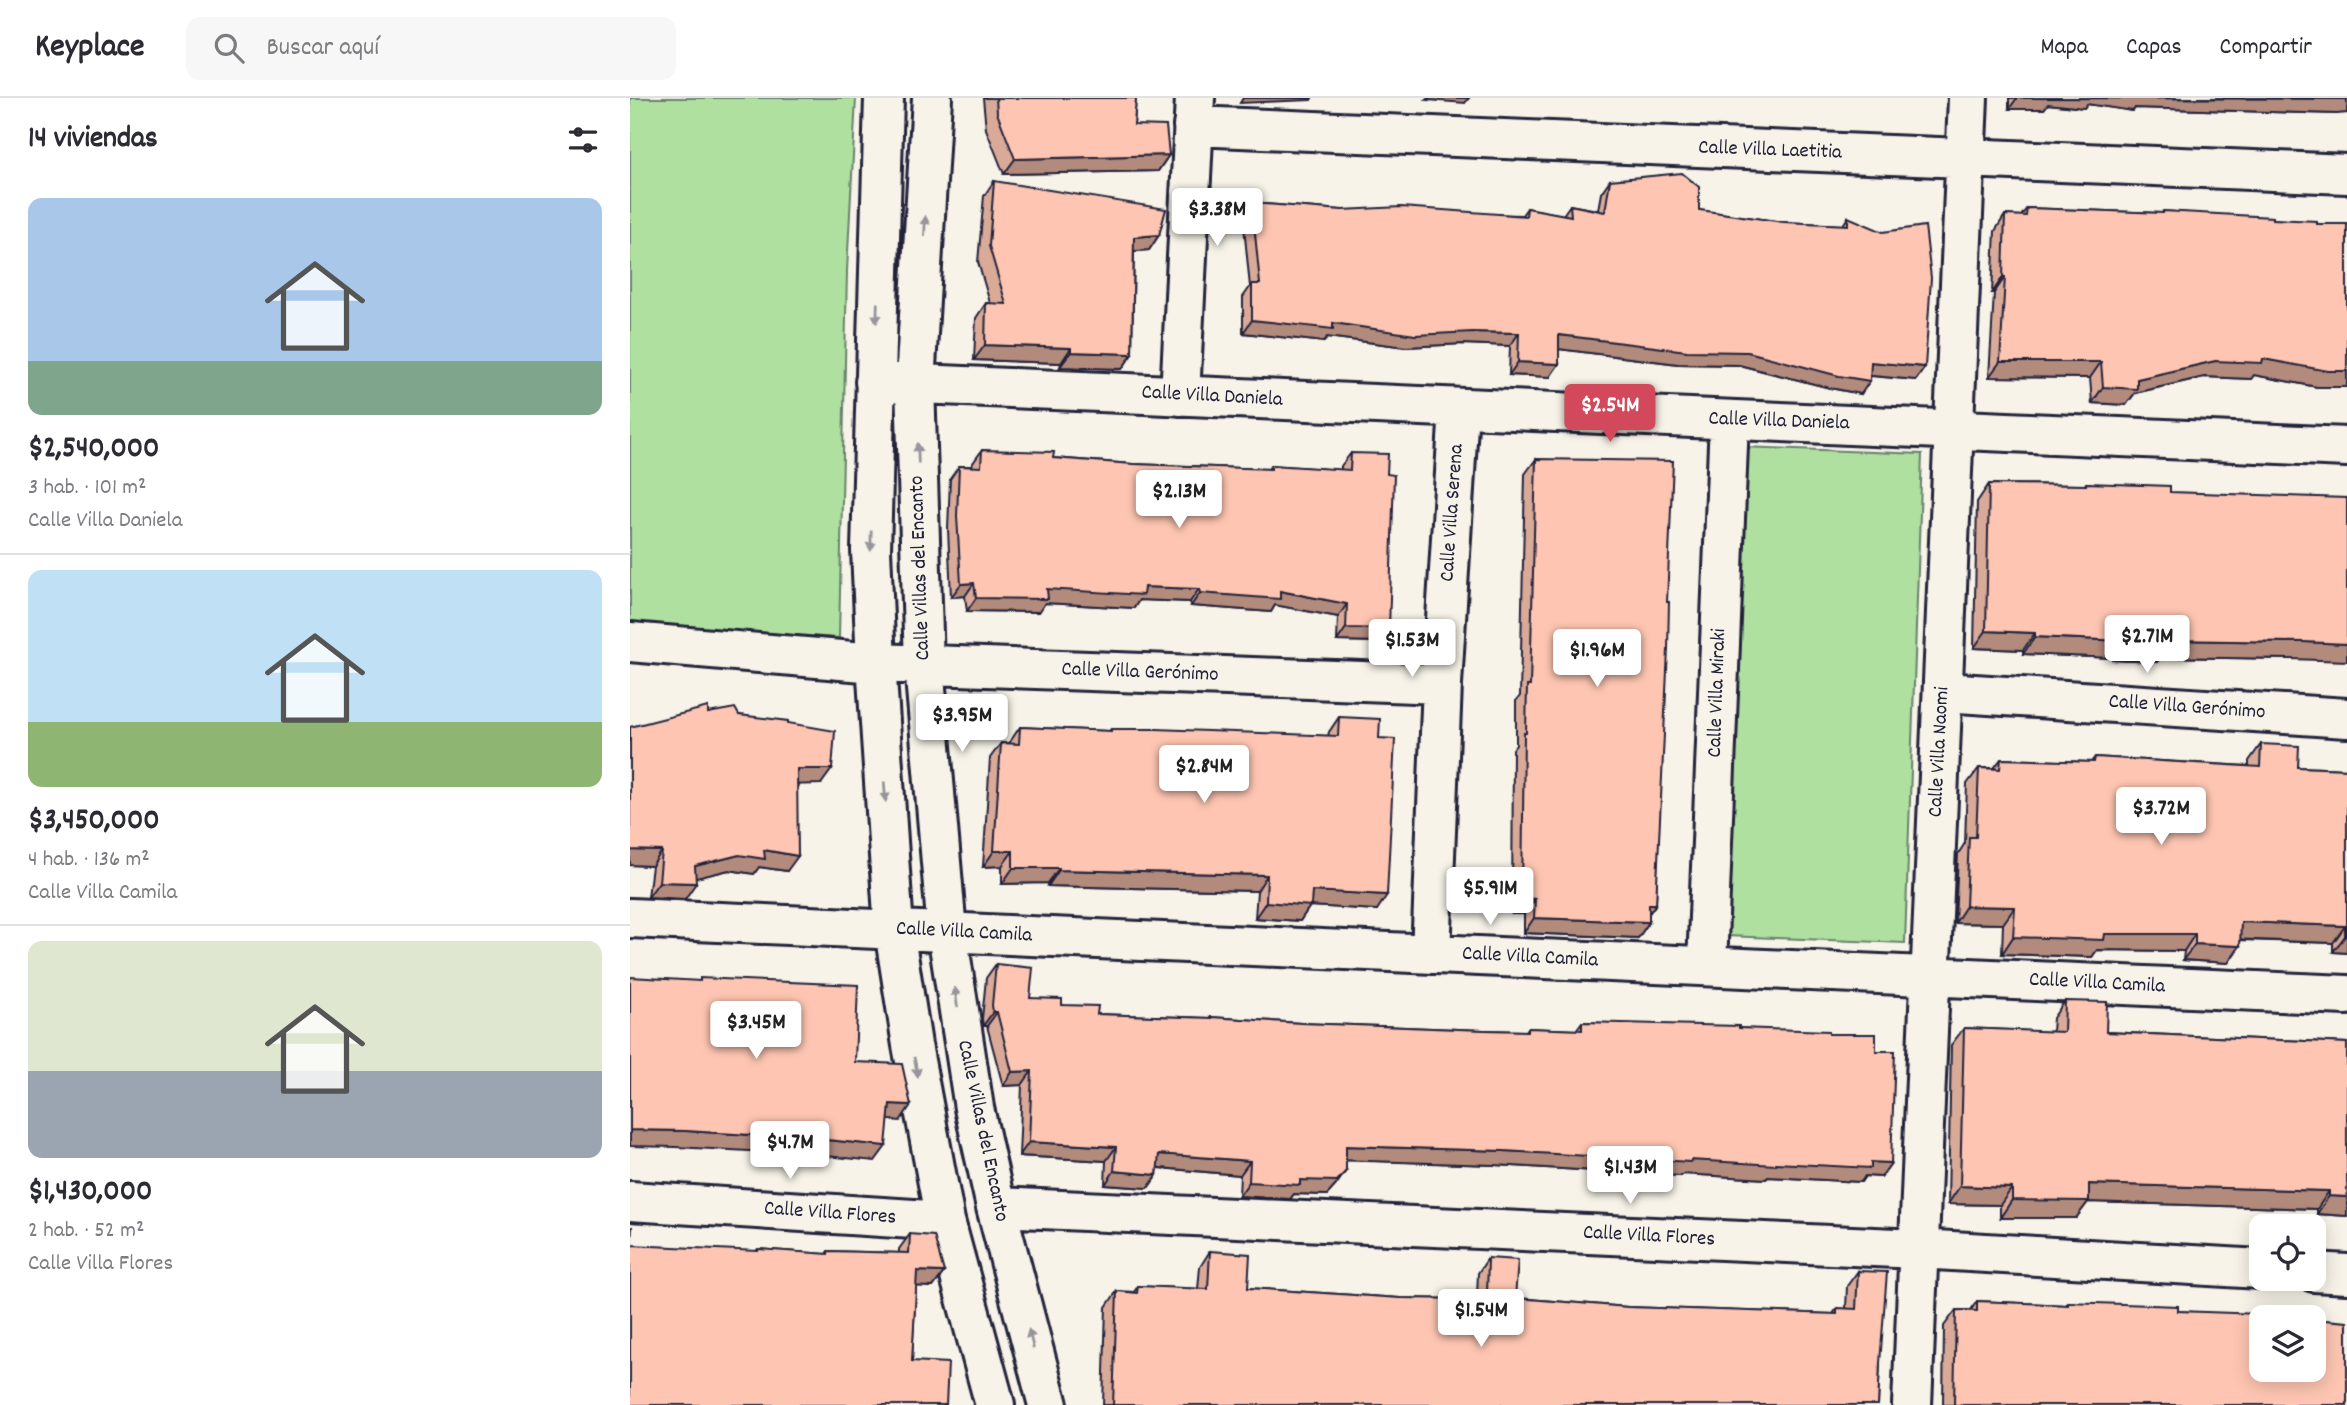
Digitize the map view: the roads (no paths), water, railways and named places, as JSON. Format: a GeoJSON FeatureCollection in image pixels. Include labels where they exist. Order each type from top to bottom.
{"type":"FeatureCollection","features":[{"type":"Feature","properties":{"kind":"street"},"geometry":{"type":"LineString","coordinates":[[884,98],[871,550],[894,930],[912,1045],[945,1221],[995,1405]]}},
{"type":"Feature","properties":{"kind":"street","name":"Calle Villas del Encanto"},"geometry":{"type":"LineString","coordinates":[[932,98],[915,384],[925,665],[947,932],[974,1108],[996,1207],[1048,1405]]}},
{"type":"Feature","properties":{"kind":"street","name":"Calle Villa Naomi"},"geometry":{"type":"LineString","coordinates":[[1912,1405],[1968,98]]}},
{"type":"Feature","properties":{"kind":"street"},"geometry":{"type":"LineString","coordinates":[[1180,396],[1194,112]]}},
{"type":"Feature","properties":{"kind":"street","name":"Calle Villa Laetitia"},"geometry":{"type":"LineString","coordinates":[[1194,112],[1965,159],[2347,174]]}},
{"type":"Feature","properties":{"kind":"street","name":"Calle Villa Daniela"},"geometry":{"type":"LineString","coordinates":[[875,382],[2347,447]]}},
{"type":"Feature","properties":{"kind":"street","name":"Calle Villa Serena"},"geometry":{"type":"LineString","coordinates":[[1431,954],[1442,684],[1459,408]]}},
{"type":"Feature","properties":{"kind":"street","name":"Calle Villa Miraki"},"geometry":{"type":"LineString","coordinates":[[1707,966],[1729,420]]}},
{"type":"Feature","properties":{"kind":"street","name":"Calle Villa Gerónimo"},"geometry":{"type":"LineString","coordinates":[[630,642],[876,663],[1442,684]]}},
{"type":"Feature","properties":{"kind":"street","name":"Calle Villa Gerónimo"},"geometry":{"type":"LineString","coordinates":[[1943,692],[2347,718]]}},
{"type":"Feature","properties":{"kind":"street","name":"Calle Villa Camila"},"geometry":{"type":"LineString","coordinates":[[630,918],[2347,995]]}},
{"type":"Feature","properties":{"kind":"street","name":"Calle Villa Flores"},"geometry":{"type":"LineString","coordinates":[[630,1201],[945,1221]]}},
{"type":"Feature","properties":{"kind":"street","name":"Calle Villa Flores"},"geometry":{"type":"LineString","coordinates":[[996,1207],[1918,1249],[2249,1268]]}},
{"type":"Feature","properties":{"kind":"street"},"geometry":{"type":"LineString","coordinates":[[2326,1273],[2347,1274]]}}]}
